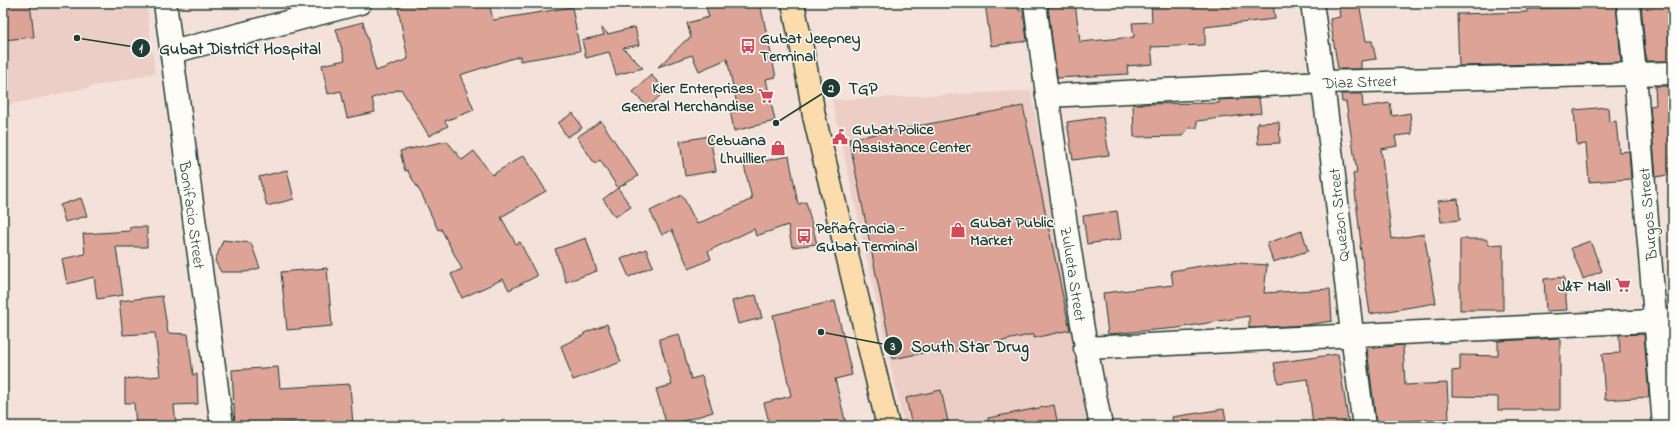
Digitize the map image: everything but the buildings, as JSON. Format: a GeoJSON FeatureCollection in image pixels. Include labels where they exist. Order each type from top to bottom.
{"type":"FeatureCollection","features":[{"type":"Feature","properties":{"kind":"main road"},"geometry":{"type":"LineString","coordinates":[[793,3],[814,116],[888,426]]}},
{"type":"Feature","properties":{"kind":"street","name":"Bonifacio Street"},"geometry":{"type":"LineString","coordinates":[[165,3],[222,426]]}},
{"type":"Feature","properties":{"kind":"street"},"geometry":{"type":"LineString","coordinates":[[172,52],[360,3]]}},
{"type":"Feature","properties":{"kind":"street","name":"Zulueta Street"},"geometry":{"type":"LineString","coordinates":[[1035,3],[1047,96],[1085,348],[1101,426]]}},
{"type":"Feature","properties":{"kind":"street","name":"Quezon Street"},"geometry":{"type":"LineString","coordinates":[[1312,3],[1324,82],[1351,336],[1364,426]]}},
{"type":"Feature","properties":{"kind":"street","name":"Burgos Street"},"geometry":{"type":"LineString","coordinates":[[1628,3],[1664,320],[1664,426]]}},
{"type":"Feature","properties":{"kind":"street","name":"Diaz Street"},"geometry":{"type":"LineString","coordinates":[[1047,96],[1324,82],[1673,73]]}},
{"type":"Feature","properties":{"kind":"street"},"geometry":{"type":"LineString","coordinates":[[1085,348],[1664,320]]}},
{"type":"Feature","properties":{"kind":"shaded area"},"geometry":{"type":"Polygon","coordinates":[[[3,3],[146,3],[155,73],[3,106],[3,3]]]}},
{"type":"Feature","properties":{"kind":"shaded area","name":"Gubat Public Market"},"geometry":{"type":"Polygon","coordinates":[[[1031,91],[1079,360],[1089,426],[904,426],[832,100],[1031,91]]]}},
{"type":"Feature","properties":{"kind":"place","name":"Gubat District Hospital"},"geometry":{"type":"Point","coordinates":[77,38]}},
{"type":"Feature","properties":{"kind":"place","name":"Gubat Jeepney Terminal"},"geometry":{"type":"Point","coordinates":[748,46]}},
{"type":"Feature","properties":{"kind":"place","name":"Kier Enterprises General Merchandise"},"geometry":{"type":"Point","coordinates":[766,96]}},
{"type":"Feature","properties":{"kind":"place","name":"TGP"},"geometry":{"type":"Point","coordinates":[776,123]}},
{"type":"Feature","properties":{"kind":"place","name":"Gubat Police Assistance Center"},"geometry":{"type":"Point","coordinates":[840,137]}},
{"type":"Feature","properties":{"kind":"place","name":"Cebuana Lhuillier"},"geometry":{"type":"Point","coordinates":[778,148]}},
{"type":"Feature","properties":{"kind":"place","name":"Gubat Public Market"},"geometry":{"type":"Point","coordinates":[958,230]}},
{"type":"Feature","properties":{"kind":"place","name":"Peñafrancia - Gubat Terminal"},"geometry":{"type":"Point","coordinates":[804,236]}},
{"type":"Feature","properties":{"kind":"place","name":"J&F Mall"},"geometry":{"type":"Point","coordinates":[1623,285]}},
{"type":"Feature","properties":{"kind":"place","name":"South Star Drug"},"geometry":{"type":"Point","coordinates":[821,332]}}]}
